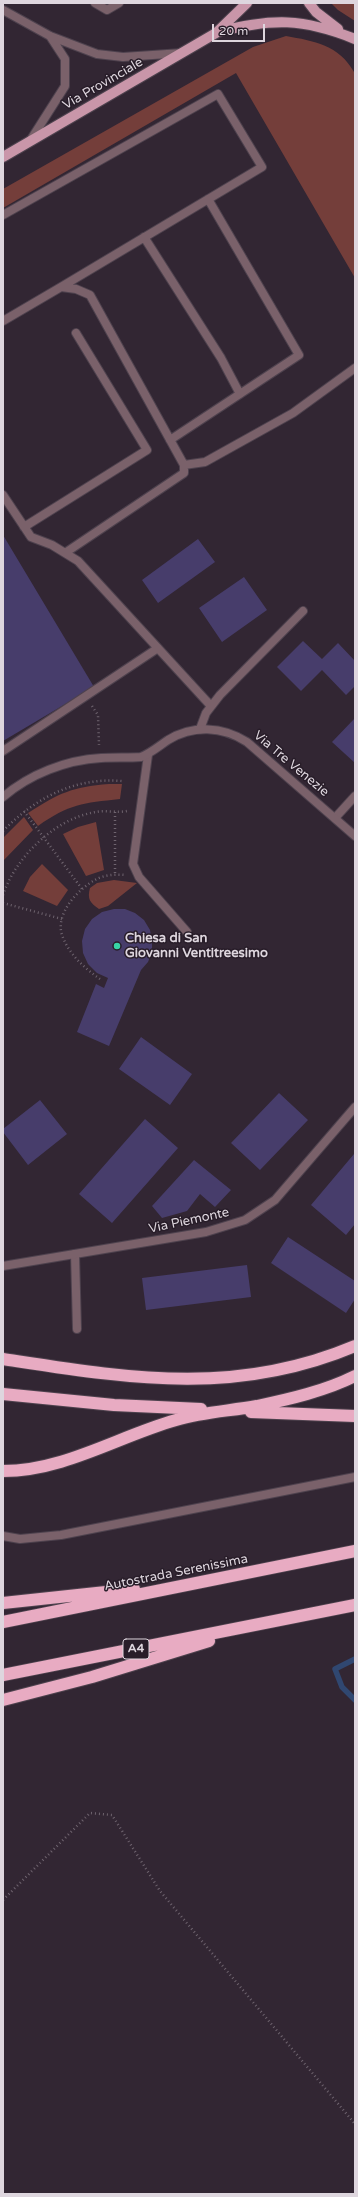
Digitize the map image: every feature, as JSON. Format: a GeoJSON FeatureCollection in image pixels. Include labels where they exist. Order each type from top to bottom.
{"type":"FeatureCollection","features":[{"type":"Feature","properties":{"kind":"highway"},"geometry":{"type":"LineString","coordinates":[[3,1359],[138,1378],[187,1379],[236,1377],[285,1369],[327,1358],[355,1346]]}},
{"type":"Feature","properties":{"kind":"highway"},"geometry":{"type":"LineString","coordinates":[[3,1471],[49,1464],[84,1454],[176,1420],[286,1399],[320,1390],[355,1376]]}},
{"type":"Feature","properties":{"kind":"highway"},"geometry":{"type":"LineString","coordinates":[[3,1394],[114,1405],[355,1416]]}},
{"type":"Feature","properties":{"kind":"highway","name":"Autostrada Serenissima"},"geometry":{"type":"LineString","coordinates":[[3,1622],[355,1551]]}},
{"type":"Feature","properties":{"kind":"highway"},"geometry":{"type":"LineString","coordinates":[[3,1603],[70,1595],[189,1585]]}},
{"type":"Feature","properties":{"kind":"highway","name":"A4"},"geometry":{"type":"LineString","coordinates":[[3,1675],[355,1605]]}},
{"type":"Feature","properties":{"kind":"highway"},"geometry":{"type":"LineString","coordinates":[[3,1700],[92,1677],[269,1622]]}},
{"type":"Feature","properties":{"kind":"main road"},"geometry":{"type":"LineString","coordinates":[[216,33],[247,3]]}},
{"type":"Feature","properties":{"kind":"main road"},"geometry":{"type":"LineString","coordinates":[[309,3],[329,24],[353,39]]}},
{"type":"Feature","properties":{"kind":"main road"},"geometry":{"type":"LineString","coordinates":[[216,33],[252,23],[277,21],[309,25],[353,39]]}},
{"type":"Feature","properties":{"kind":"main road","name":"Via Provinciale"},"geometry":{"type":"LineString","coordinates":[[3,157],[216,33]]}},
{"type":"Feature","properties":{"kind":"street"},"geometry":{"type":"LineString","coordinates":[[94,3],[107,10],[119,3]]}},
{"type":"Feature","properties":{"kind":"street"},"geometry":{"type":"LineString","coordinates":[[3,10],[50,36],[97,54],[123,57],[182,53]]}},
{"type":"Feature","properties":{"kind":"street"},"geometry":{"type":"LineString","coordinates":[[30,142],[65,86],[65,59],[50,36]]}},
{"type":"Feature","properties":{"kind":"street"},"geometry":{"type":"LineString","coordinates":[[3,215],[218,94],[262,167],[3,321]]}},
{"type":"Feature","properties":{"kind":"street"},"geometry":{"type":"LineString","coordinates":[[170,440],[299,356],[208,199]]}},
{"type":"Feature","properties":{"kind":"street"},"geometry":{"type":"LineString","coordinates":[[144,237],[221,358],[240,394]]}},
{"type":"Feature","properties":{"kind":"street"},"geometry":{"type":"LineString","coordinates":[[61,287],[76,289],[90,295],[184,465],[184,473],[65,553]]}},
{"type":"Feature","properties":{"kind":"street"},"geometry":{"type":"LineString","coordinates":[[24,527],[148,450],[76,333]]}},
{"type":"Feature","properties":{"kind":"street"},"geometry":{"type":"LineString","coordinates":[[184,465],[205,462],[293,413],[355,368]]}},
{"type":"Feature","properties":{"kind":"street"},"geometry":{"type":"LineString","coordinates":[[3,495],[31,537],[65,553],[78,561],[211,706]]}},
{"type":"Feature","properties":{"kind":"street"},"geometry":{"type":"LineString","coordinates":[[200,729],[211,706],[303,611]]}},
{"type":"Feature","properties":{"kind":"street"},"geometry":{"type":"LineString","coordinates":[[3,752],[85,695],[158,648]]}},
{"type":"Feature","properties":{"kind":"street","name":"Via Tre Venezie"},"geometry":{"type":"LineString","coordinates":[[3,797],[26,781],[72,762],[99,758],[134,758],[148,755],[180,734],[200,729],[225,732],[248,742],[355,836]]}},
{"type":"Feature","properties":{"kind":"street"},"geometry":{"type":"LineString","coordinates":[[148,755],[134,864],[139,876],[187,932]]}},
{"type":"Feature","properties":{"kind":"street"},"geometry":{"type":"LineString","coordinates":[[335,818],[355,796]]}},
{"type":"Feature","properties":{"kind":"street","name":"Via Piemonte"},"geometry":{"type":"LineString","coordinates":[[3,1266],[216,1230],[250,1217],[270,1204],[283,1191],[355,1106]]}},
{"type":"Feature","properties":{"kind":"street"},"geometry":{"type":"LineString","coordinates":[[75,1254],[77,1328]]}},
{"type":"Feature","properties":{"kind":"street"},"geometry":{"type":"LineString","coordinates":[[3,1536],[20,1539],[61,1535],[355,1477]]}},
{"type":"Feature","properties":{"kind":"path"},"geometry":{"type":"LineString","coordinates":[[85,695],[98,715],[99,758]]}},
{"type":"Feature","properties":{"kind":"path"},"geometry":{"type":"LineString","coordinates":[[3,831],[24,811],[51,794],[80,783],[107,780],[122,781]]}},
{"type":"Feature","properties":{"kind":"path"},"geometry":{"type":"LineString","coordinates":[[3,895],[17,867],[44,838],[70,819],[97,812],[127,812],[128,805]]}},
{"type":"Feature","properties":{"kind":"path"},"geometry":{"type":"LineString","coordinates":[[24,811],[82,889]]}},
{"type":"Feature","properties":{"kind":"path"},"geometry":{"type":"LineString","coordinates":[[115,812],[115,874]]}},
{"type":"Feature","properties":{"kind":"path"},"geometry":{"type":"LineString","coordinates":[[100,979],[71,953],[61,934],[62,919],[68,906],[82,889],[96,879],[115,874],[139,876]]}},
{"type":"Feature","properties":{"kind":"path"},"geometry":{"type":"LineString","coordinates":[[3,903],[62,919]]}},
{"type":"Feature","properties":{"kind":"path"},"geometry":{"type":"LineString","coordinates":[[3,1900],[90,1813],[112,1815],[160,1891],[355,2124]]}},
{"type":"Feature","properties":{"kind":"shaded area"},"geometry":{"type":"Polygon","coordinates":[[[331,3],[355,3],[355,21],[338,10],[331,3]]]}},
{"type":"Feature","properties":{"kind":"shaded area"},"geometry":{"type":"Polygon","coordinates":[[[286,36],[316,42],[333,50],[348,63],[354,72],[355,278],[236,73],[3,208],[3,189],[253,47],[286,36]]]}},
{"type":"Feature","properties":{"kind":"shaded area"},"geometry":{"type":"Polygon","coordinates":[[[122,784],[120,799],[77,806],[59,813],[38,826],[28,813],[49,800],[66,792],[85,787],[122,784]]]}},
{"type":"Feature","properties":{"kind":"shaded area"},"geometry":{"type":"Polygon","coordinates":[[[24,817],[33,830],[3,861],[3,838],[24,817]]]}},
{"type":"Feature","properties":{"kind":"shaded area"},"geometry":{"type":"Polygon","coordinates":[[[96,822],[104,870],[86,876],[63,834],[78,827],[96,822]]]}},
{"type":"Feature","properties":{"kind":"shaded area"},"geometry":{"type":"Polygon","coordinates":[[[42,864],[68,890],[57,906],[23,891],[30,877],[42,864]]]}},
{"type":"Feature","properties":{"kind":"shaded area"},"geometry":{"type":"Polygon","coordinates":[[[114,880],[137,883],[108,906],[99,909],[93,905],[89,898],[90,888],[97,883],[114,880]]]}},
{"type":"Feature","properties":{"kind":"building"},"geometry":{"type":"Polygon","coordinates":[[[3,535],[94,687],[3,741],[3,535]]]}},
{"type":"Feature","properties":{"kind":"building"},"geometry":{"type":"Polygon","coordinates":[[[198,539],[215,562],[158,603],[142,580],[198,539]]]}},
{"type":"Feature","properties":{"kind":"building"},"geometry":{"type":"Polygon","coordinates":[[[244,577],[267,610],[222,642],[199,608],[244,577]]]}},
{"type":"Feature","properties":{"kind":"building"},"geometry":{"type":"Polygon","coordinates":[[[303,641],[322,659],[338,643],[355,661],[355,686],[346,695],[322,670],[301,691],[277,667],[303,641]]]}},
{"type":"Feature","properties":{"kind":"building"},"geometry":{"type":"Polygon","coordinates":[[[355,718],[355,763],[332,742],[355,718]]]}},
{"type":"Feature","properties":{"kind":"building","name":"Chiesa di San Giovanni Ventitreesimo"},"geometry":{"type":"Polygon","coordinates":[[[114,909],[125,909],[135,913],[144,920],[150,930],[152,952],[148,962],[141,970],[109,1046],[77,1032],[96,984],[104,988],[108,978],[97,973],[88,964],[83,953],[82,941],[85,929],[92,919],[102,912],[114,909]]]}},
{"type":"Feature","properties":{"kind":"building"},"geometry":{"type":"Polygon","coordinates":[[[141,1037],[192,1074],[170,1105],[119,1069],[141,1037]]]}},
{"type":"Feature","properties":{"kind":"building"},"geometry":{"type":"Polygon","coordinates":[[[279,1093],[308,1120],[260,1170],[231,1143],[279,1093]]]}},
{"type":"Feature","properties":{"kind":"building"},"geometry":{"type":"Polygon","coordinates":[[[40,1100],[67,1134],[28,1165],[3,1132],[3,1129],[40,1100]]]}},
{"type":"Feature","properties":{"kind":"building"},"geometry":{"type":"Polygon","coordinates":[[[145,1119],[178,1148],[112,1223],[79,1194],[145,1119]]]}},
{"type":"Feature","properties":{"kind":"building"},"geometry":{"type":"Polygon","coordinates":[[[354,1154],[355,1224],[346,1235],[311,1205],[354,1154]]]}},
{"type":"Feature","properties":{"kind":"building"},"geometry":{"type":"Polygon","coordinates":[[[194,1160],[231,1190],[215,1207],[200,1194],[187,1211],[162,1218],[152,1206],[194,1160]]]}},
{"type":"Feature","properties":{"kind":"building"},"geometry":{"type":"Polygon","coordinates":[[[288,1237],[355,1281],[355,1299],[346,1313],[271,1263],[288,1237]]]}},
{"type":"Feature","properties":{"kind":"building"},"geometry":{"type":"Polygon","coordinates":[[[247,1265],[251,1297],[146,1310],[142,1278],[247,1265]]]}},
{"type":"Feature","properties":{"kind":"waterway"},"geometry":{"type":"LineString","coordinates":[[355,1659],[335,1669],[342,1687],[355,1700]]}},
{"type":"Feature","properties":{"kind":"place","name":"Chiesa di San Giovanni Ventitreesimo"},"geometry":{"type":"Point","coordinates":[117,946]}}]}
